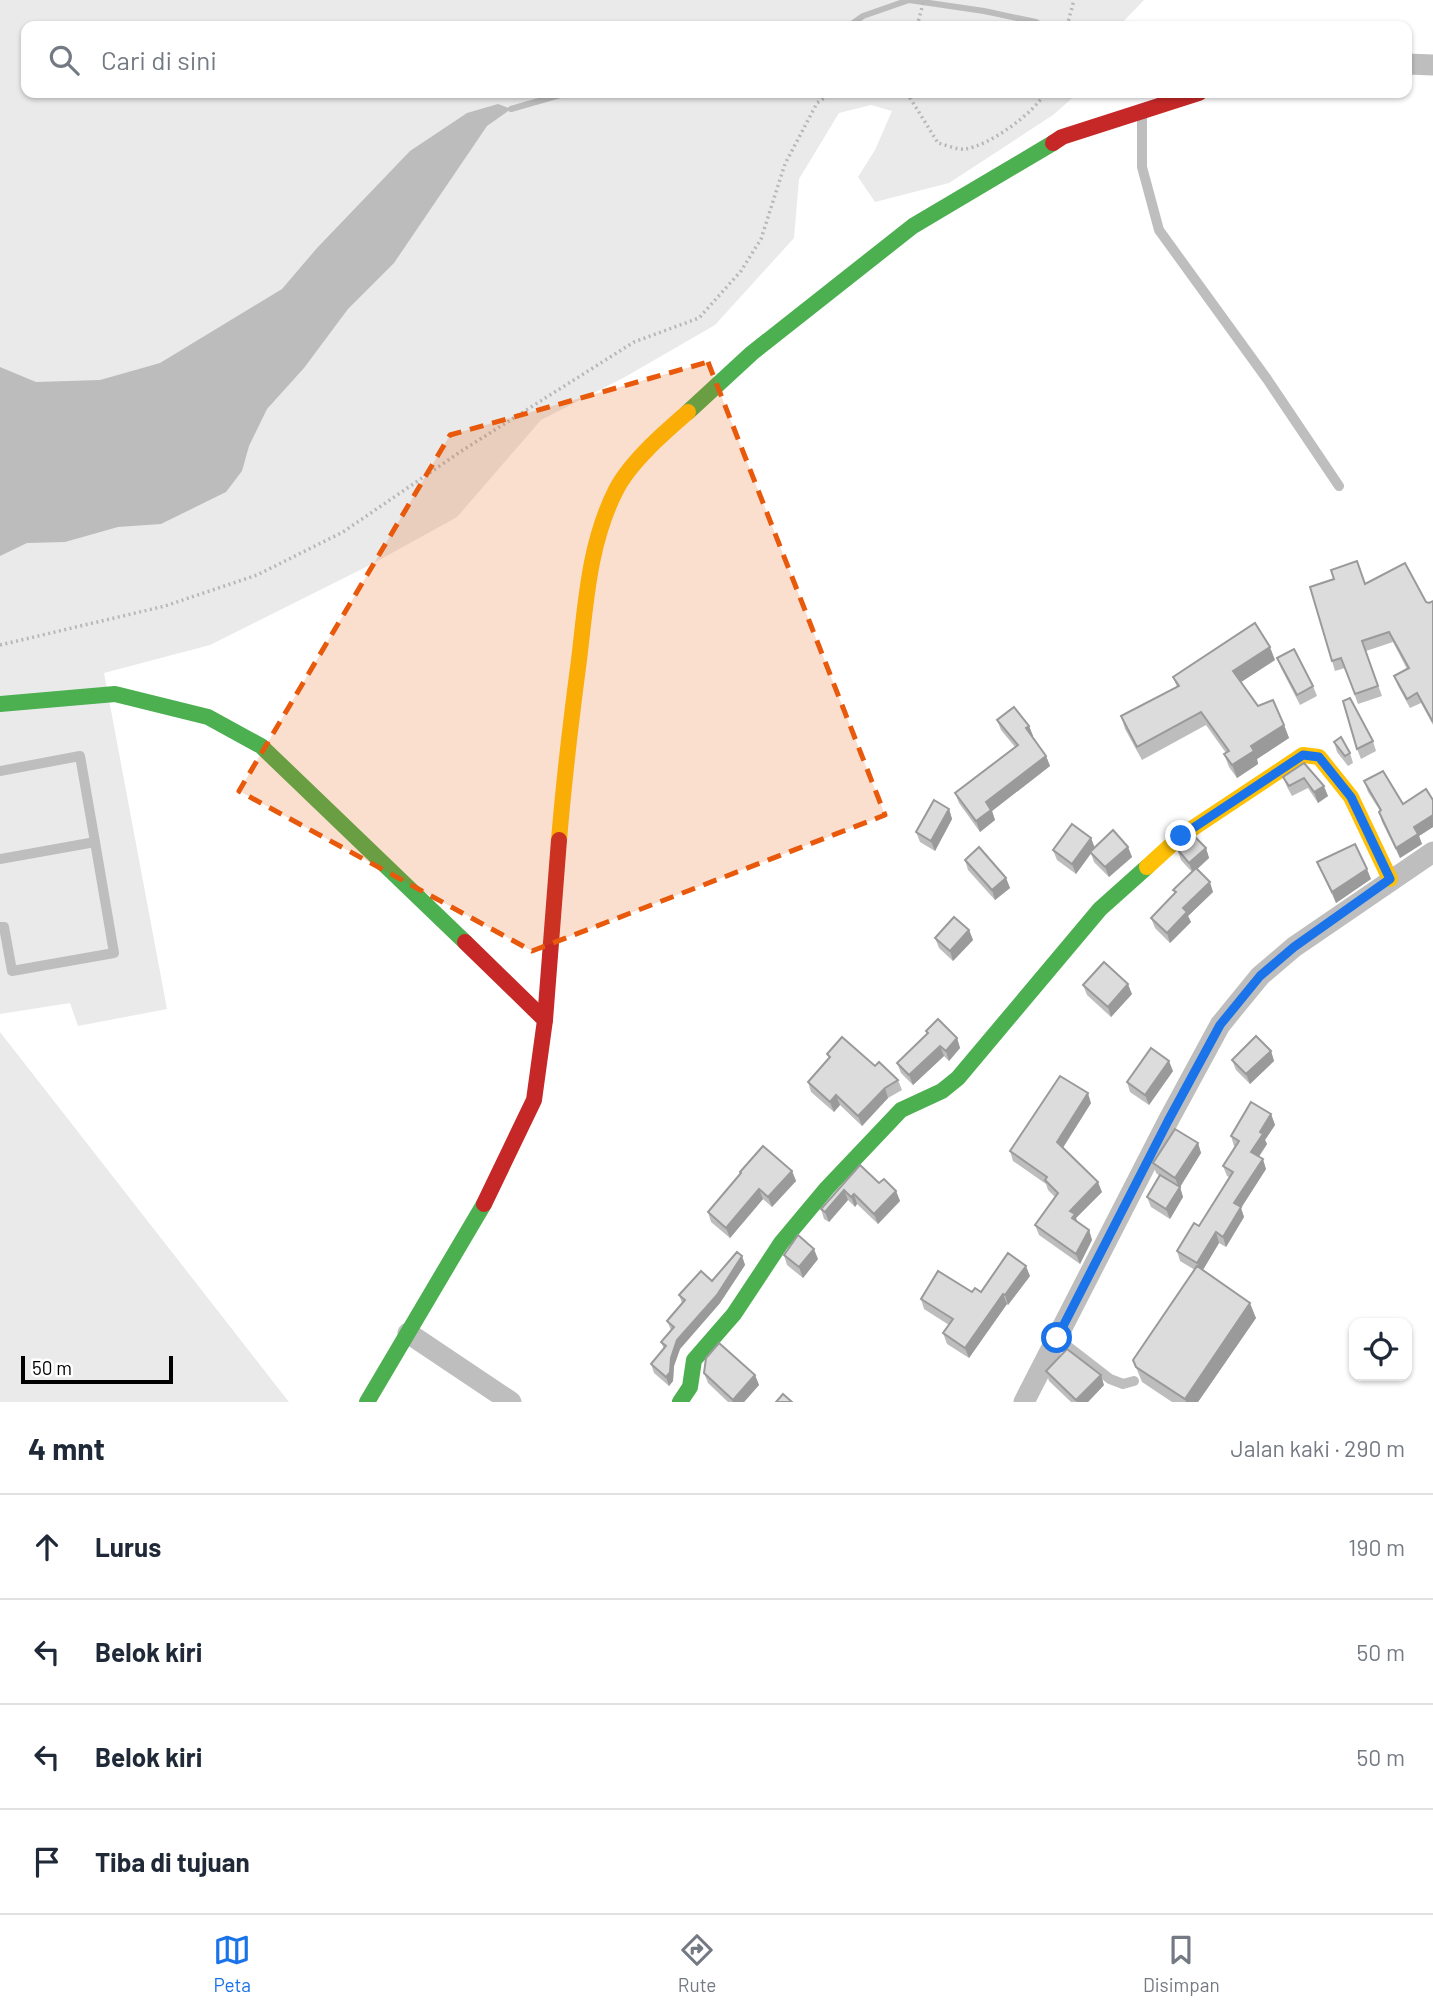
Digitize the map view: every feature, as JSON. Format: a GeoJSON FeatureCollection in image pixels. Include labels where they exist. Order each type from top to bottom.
{"type":"FeatureCollection","features":[{"type":"Feature","properties":{"kind":"street"},"geometry":{"type":"LineString","coordinates":[[1412,64],[1433,65]]}},
{"type":"Feature","properties":{"kind":"street"},"geometry":{"type":"LineString","coordinates":[[367,1402],[485,1202],[534,1100],[545,1020],[563,789],[589,578],[597,535],[617,487],[651,445],[752,353],[913,226],[1062,137],[1183,98]]}},
{"type":"Feature","properties":{"kind":"street"},"geometry":{"type":"LineString","coordinates":[[0,704],[115,694],[208,717],[261,746],[545,1020]]}},
{"type":"Feature","properties":{"kind":"street"},"geometry":{"type":"LineString","coordinates":[[680,1402],[690,1387],[694,1360],[734,1314],[782,1243],[827,1188],[901,1110],[942,1091],[958,1078],[1100,909],[1181,836],[1303,755],[1319,757],[1351,797],[1390,879]]}},
{"type":"Feature","properties":{"kind":"street"},"geometry":{"type":"LineString","coordinates":[[1024,1402],[1220,1025],[1260,976],[1294,947],[1433,852]]}},
{"type":"Feature","properties":{"kind":"street"},"geometry":{"type":"LineString","coordinates":[[408,1333],[511,1402]]}},
{"type":"Feature","properties":{"kind":"lane"},"geometry":{"type":"LineString","coordinates":[[1142,111],[1142,167],[1159,230],[1267,379],[1339,486]]}},
{"type":"Feature","properties":{"kind":"lane"},"geometry":{"type":"LineString","coordinates":[[0,771],[80,756],[114,953],[12,971],[4,927],[0,927]]}},
{"type":"Feature","properties":{"kind":"lane"},"geometry":{"type":"LineString","coordinates":[[0,859],[95,842]]}},
{"type":"Feature","properties":{"kind":"lane"},"geometry":{"type":"LineString","coordinates":[[1057,1338],[1110,1379],[1123,1384],[1134,1381]]}},
{"type":"Feature","properties":{"kind":"path"},"geometry":{"type":"LineString","coordinates":[[918,21],[924,0]]}},
{"type":"Feature","properties":{"kind":"path"},"geometry":{"type":"LineString","coordinates":[[1068,21],[1074,0]]}},
{"type":"Feature","properties":{"kind":"path"},"geometry":{"type":"LineString","coordinates":[[0,645],[165,606],[257,575],[343,532],[463,450],[634,342],[699,318],[741,271],[761,239],[785,164],[817,103],[824,98]]}},
{"type":"Feature","properties":{"kind":"path"},"geometry":{"type":"LineString","coordinates":[[909,98],[938,143],[964,149],[1000,135],[1038,105],[1042,98]]}},
{"type":"Feature","properties":{"kind":"highlighted area"},"geometry":{"type":"Polygon","coordinates":[[[708,362],[885,815],[532,951],[239,791],[450,435],[708,362]]]}},
{"type":"Feature","properties":{"kind":"shaded area"},"geometry":{"type":"Polygon","coordinates":[[[0,0],[1144,0],[1124,21],[21,21],[21,98],[1072,98],[1053,115],[949,183],[875,202],[858,177],[875,150],[892,111],[871,105],[839,113],[799,179],[794,238],[715,325],[625,377],[541,420],[457,517],[372,564],[210,645],[104,673],[167,1009],[78,1026],[70,1003],[0,1014],[0,0]]]}},
{"type":"Feature","properties":{"kind":"shaded area"},"geometry":{"type":"Polygon","coordinates":[[[498,104],[511,109],[487,126],[394,263],[348,309],[304,368],[267,409],[249,446],[242,471],[226,492],[161,524],[118,527],[65,542],[27,543],[0,556],[0,367],[36,382],[100,380],[160,363],[282,289],[317,248],[410,151],[467,113],[498,104]]]}},
{"type":"Feature","properties":{"kind":"shaded area"},"geometry":{"type":"Polygon","coordinates":[[[0,1032],[289,1402],[0,1402],[0,1032]]]}},
{"type":"Feature","properties":{"kind":"building"},"geometry":{"type":"Polygon","coordinates":[[[1357,561],[1365,584],[1405,563],[1426,602],[1433,601],[1433,722],[1417,693],[1407,699],[1394,676],[1409,668],[1389,632],[1362,641],[1378,686],[1355,694],[1341,658],[1332,661],[1310,587],[1334,579],[1331,570],[1357,561]]]}},
{"type":"Feature","properties":{"kind":"building"},"geometry":{"type":"Polygon","coordinates":[[[1255,623],[1270,647],[1233,671],[1258,706],[1273,700],[1284,725],[1251,746],[1254,751],[1232,765],[1224,754],[1229,751],[1201,712],[1137,747],[1121,716],[1179,686],[1173,677],[1255,623]]]}},
{"type":"Feature","properties":{"kind":"building"},"geometry":{"type":"Polygon","coordinates":[[[1294,649],[1313,686],[1297,695],[1277,658],[1294,649]]]}},
{"type":"Feature","properties":{"kind":"building"},"geometry":{"type":"Polygon","coordinates":[[[1350,698],[1373,741],[1357,749],[1343,701],[1350,698]]]}},
{"type":"Feature","properties":{"kind":"building"},"geometry":{"type":"Polygon","coordinates":[[[1014,707],[1029,726],[1026,728],[1046,756],[986,802],[991,810],[976,821],[955,793],[1018,745],[997,720],[1014,707]]]}},
{"type":"Feature","properties":{"kind":"building"},"geometry":{"type":"Polygon","coordinates":[[[1341,737],[1350,753],[1345,756],[1334,742],[1341,737]]]}},
{"type":"Feature","properties":{"kind":"building"},"geometry":{"type":"Polygon","coordinates":[[[1304,763],[1324,786],[1314,792],[1304,778],[1289,786],[1283,777],[1304,763]]]}},
{"type":"Feature","properties":{"kind":"building"},"geometry":{"type":"Polygon","coordinates":[[[1383,771],[1403,804],[1426,789],[1433,800],[1433,815],[1414,827],[1418,834],[1396,848],[1379,812],[1381,810],[1364,781],[1383,771]]]}},
{"type":"Feature","properties":{"kind":"building"},"geometry":{"type":"Polygon","coordinates":[[[934,800],[949,809],[931,841],[916,832],[934,800]]]}},
{"type":"Feature","properties":{"kind":"building"},"geometry":{"type":"Polygon","coordinates":[[[1072,824],[1091,838],[1072,864],[1053,850],[1072,824]]]}},
{"type":"Feature","properties":{"kind":"building"},"geometry":{"type":"Polygon","coordinates":[[[1113,830],[1128,847],[1105,867],[1090,852],[1113,830]]]}},
{"type":"Feature","properties":{"kind":"building"},"geometry":{"type":"Polygon","coordinates":[[[1194,836],[1206,848],[1189,863],[1177,849],[1194,836]]]}},
{"type":"Feature","properties":{"kind":"building"},"geometry":{"type":"Polygon","coordinates":[[[1355,844],[1367,869],[1332,892],[1317,862],[1355,844]]]}},
{"type":"Feature","properties":{"kind":"building"},"geometry":{"type":"Polygon","coordinates":[[[979,847],[1006,878],[992,890],[965,860],[979,847]]]}},
{"type":"Feature","properties":{"kind":"building"},"geometry":{"type":"Polygon","coordinates":[[[1196,868],[1210,882],[1183,908],[1187,912],[1167,933],[1151,918],[1176,892],[1173,890],[1196,868]]]}},
{"type":"Feature","properties":{"kind":"building"},"geometry":{"type":"Polygon","coordinates":[[[954,917],[969,930],[950,951],[935,938],[954,917]]]}},
{"type":"Feature","properties":{"kind":"building"},"geometry":{"type":"Polygon","coordinates":[[[1104,962],[1128,984],[1108,1007],[1083,985],[1104,962]]]}},
{"type":"Feature","properties":{"kind":"building"},"geometry":{"type":"Polygon","coordinates":[[[938,1019],[957,1038],[946,1051],[940,1046],[909,1075],[897,1063],[928,1033],[926,1031],[938,1019]]]}},
{"type":"Feature","properties":{"kind":"building"},"geometry":{"type":"Polygon","coordinates":[[[1256,1036],[1271,1051],[1246,1074],[1232,1060],[1256,1036]]]}},
{"type":"Feature","properties":{"kind":"building"},"geometry":{"type":"Polygon","coordinates":[[[842,1037],[875,1066],[879,1062],[898,1080],[885,1088],[858,1116],[836,1095],[830,1102],[808,1082],[830,1057],[827,1054],[842,1037]]]}},
{"type":"Feature","properties":{"kind":"building"},"geometry":{"type":"Polygon","coordinates":[[[1151,1048],[1169,1061],[1145,1095],[1127,1082],[1151,1048]]]}},
{"type":"Feature","properties":{"kind":"building"},"geometry":{"type":"Polygon","coordinates":[[[1060,1076],[1088,1093],[1057,1142],[1098,1182],[1070,1211],[1075,1214],[1072,1218],[1089,1230],[1076,1254],[1035,1225],[1058,1193],[1045,1180],[1047,1177],[1010,1151],[1060,1076]]]}},
{"type":"Feature","properties":{"kind":"building"},"geometry":{"type":"Polygon","coordinates":[[[1251,1102],[1271,1114],[1260,1132],[1263,1134],[1251,1152],[1263,1159],[1234,1203],[1241,1207],[1223,1237],[1216,1232],[1197,1263],[1177,1251],[1194,1223],[1199,1226],[1233,1172],[1223,1166],[1239,1141],[1231,1136],[1251,1102]]]}},
{"type":"Feature","properties":{"kind":"building"},"geometry":{"type":"Polygon","coordinates":[[[1175,1129],[1198,1143],[1175,1178],[1153,1163],[1175,1129]]]}},
{"type":"Feature","properties":{"kind":"building"},"geometry":{"type":"Polygon","coordinates":[[[763,1146],[792,1171],[768,1197],[759,1189],[726,1228],[708,1212],[763,1146]]]}},
{"type":"Feature","properties":{"kind":"building"},"geometry":{"type":"Polygon","coordinates":[[[860,1165],[879,1183],[884,1179],[896,1191],[874,1214],[854,1194],[851,1197],[844,1190],[825,1212],[821,1209],[860,1165]]]}},
{"type":"Feature","properties":{"kind":"building"},"geometry":{"type":"Polygon","coordinates":[[[1160,1175],[1180,1187],[1166,1209],[1147,1197],[1160,1175]]]}},
{"type":"Feature","properties":{"kind":"building"},"geometry":{"type":"Polygon","coordinates":[[[798,1235],[814,1249],[799,1267],[784,1255],[798,1235]]]}},
{"type":"Feature","properties":{"kind":"building"},"geometry":{"type":"Polygon","coordinates":[[[737,1252],[742,1256],[717,1295],[677,1340],[670,1372],[666,1377],[651,1364],[666,1346],[661,1342],[674,1327],[667,1321],[685,1300],[679,1295],[701,1271],[712,1281],[737,1252]]]}},
{"type":"Feature","properties":{"kind":"building"},"geometry":{"type":"Polygon","coordinates":[[[1008,1253],[1026,1266],[965,1348],[943,1333],[953,1319],[921,1299],[938,1271],[972,1292],[975,1288],[981,1292],[1008,1253]]]}},
{"type":"Feature","properties":{"kind":"building"},"geometry":{"type":"Polygon","coordinates":[[[1197,1266],[1250,1303],[1185,1399],[1136,1367],[1133,1360],[1197,1266]]]}},
{"type":"Feature","properties":{"kind":"building"},"geometry":{"type":"Polygon","coordinates":[[[719,1343],[755,1375],[733,1400],[704,1373],[706,1358],[719,1343]]]}},
{"type":"Feature","properties":{"kind":"building"},"geometry":{"type":"Polygon","coordinates":[[[1067,1349],[1101,1375],[1076,1400],[1046,1371],[1067,1349]]]}},
{"type":"Feature","properties":{"kind":"building"},"geometry":{"type":"Polygon","coordinates":[[[783,1394],[792,1402],[776,1402],[783,1394]]]}},
{"type":"Feature","properties":{"kind":"waterway"},"geometry":{"type":"LineString","coordinates":[[856,21],[909,0],[1031,21]]}},
{"type":"Feature","properties":{"kind":"waterway"},"geometry":{"type":"LineString","coordinates":[[511,109],[550,98]]}},
{"type":"Feature","properties":{"kind":"traffic: fast"},"geometry":{"type":"LineString","coordinates":[[688,412],[752,353],[913,226],[1053,143]]}},
{"type":"Feature","properties":{"kind":"traffic: fast"},"geometry":{"type":"LineString","coordinates":[[0,704],[115,694],[208,717],[261,746],[465,942]]}},
{"type":"Feature","properties":{"kind":"traffic: fast"},"geometry":{"type":"LineString","coordinates":[[680,1402],[690,1387],[694,1360],[734,1314],[781,1243],[827,1188],[901,1110],[942,1091],[958,1078],[1100,909],[1147,867]]}},
{"type":"Feature","properties":{"kind":"traffic: fast"},"geometry":{"type":"LineString","coordinates":[[367,1402],[484,1204]]}},
{"type":"Feature","properties":{"kind":"traffic: slow"},"geometry":{"type":"LineString","coordinates":[[559,840],[587,595],[600,531],[622,479],[649,448],[688,412]]}},
{"type":"Feature","properties":{"kind":"traffic: slow"},"geometry":{"type":"LineString","coordinates":[[1147,867],[1181,836],[1303,755],[1319,757],[1351,797],[1390,879]]}},
{"type":"Feature","properties":{"kind":"traffic: jam"},"geometry":{"type":"LineString","coordinates":[[1053,143],[1062,137],[1183,98]]}},
{"type":"Feature","properties":{"kind":"traffic: jam"},"geometry":{"type":"LineString","coordinates":[[545,1020],[559,840]]}},
{"type":"Feature","properties":{"kind":"traffic: jam"},"geometry":{"type":"LineString","coordinates":[[465,942],[545,1020],[534,1100],[484,1204]]}},
{"type":"Feature","properties":{"kind":"route"},"geometry":{"type":"LineString","coordinates":[[1057,1338],[1220,1025],[1260,976],[1294,947],[1390,879],[1351,797],[1319,757],[1303,755],[1282,767],[1181,836]]}}]}
